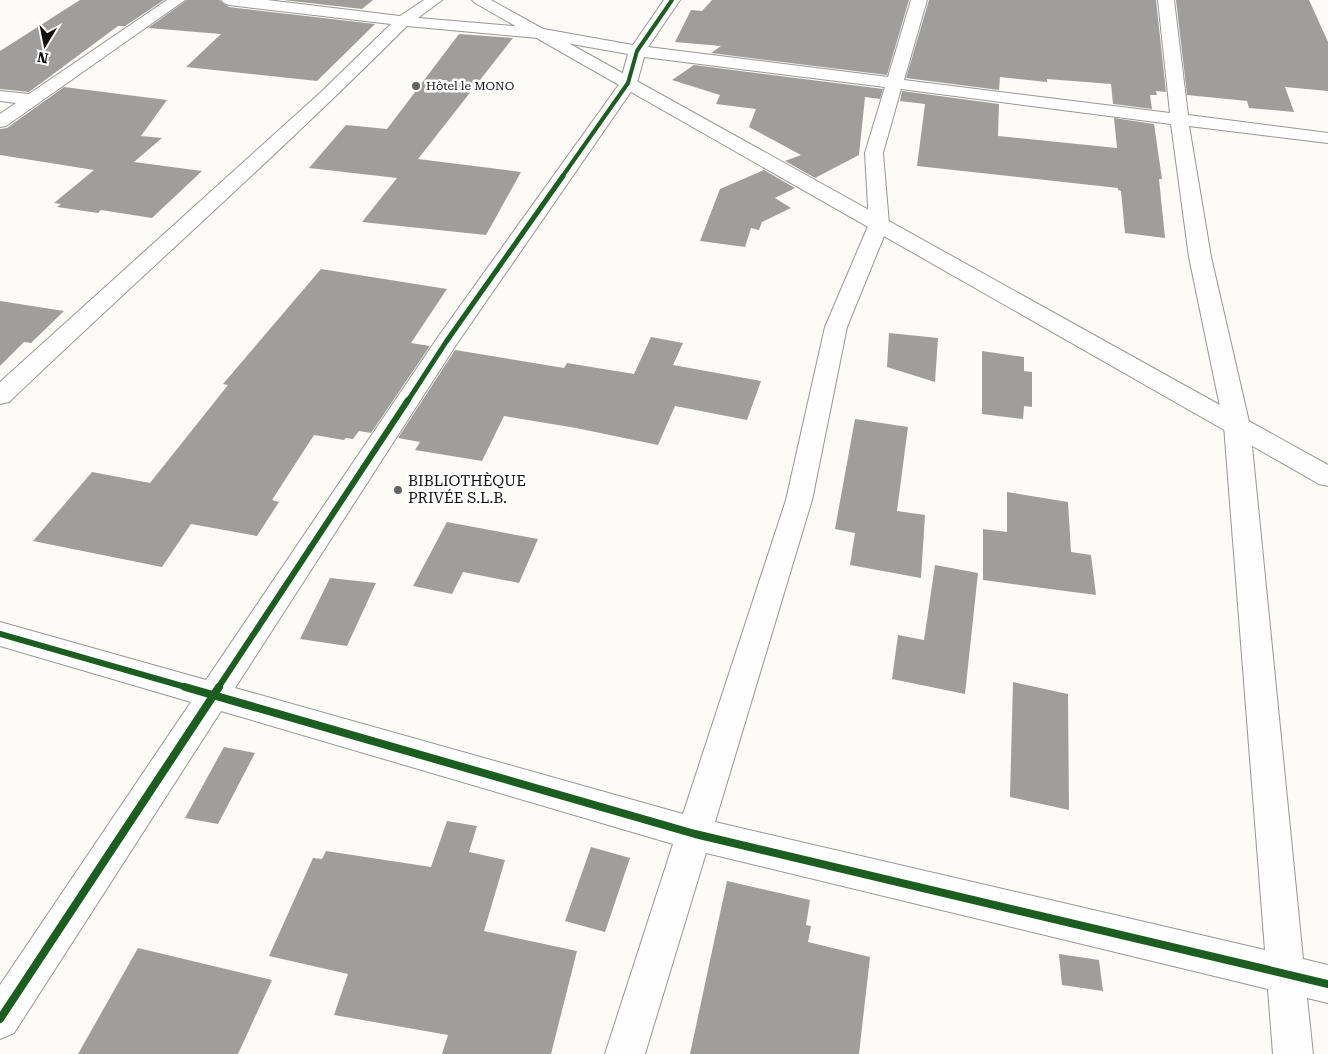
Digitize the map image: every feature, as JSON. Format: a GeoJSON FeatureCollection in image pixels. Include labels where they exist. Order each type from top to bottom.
{"type":"FeatureCollection","features":[{"type":"Feature","properties":{"kind":"street"},"geometry":{"type":"LineString","coordinates":[[0,122],[177,0]]}},
{"type":"Feature","properties":{"kind":"street"},"geometry":{"type":"LineString","coordinates":[[229,0],[403,21],[538,33],[637,51],[1328,138]]}},
{"type":"Feature","properties":{"kind":"street"},"geometry":{"type":"LineString","coordinates":[[0,396],[318,104],[403,21],[434,0]]}},
{"type":"Feature","properties":{"kind":"street"},"geometry":{"type":"LineString","coordinates":[[480,0],[1328,477]]}},
{"type":"Feature","properties":{"kind":"street"},"geometry":{"type":"LineString","coordinates":[[0,1019],[446,342],[628,83],[637,51],[672,0]]}},
{"type":"Feature","properties":{"kind":"street"},"geometry":{"type":"LineString","coordinates":[[625,1054],[799,500],[836,327],[879,224],[874,153],[919,0]]}},
{"type":"Feature","properties":{"kind":"street"},"geometry":{"type":"LineString","coordinates":[[1166,0],[1178,118],[1200,258],[1237,426],[1293,1054]]}},
{"type":"Feature","properties":{"kind":"street"},"geometry":{"type":"LineString","coordinates":[[0,96],[33,100]]}},
{"type":"Feature","properties":{"kind":"street"},"geometry":{"type":"LineString","coordinates":[[0,634],[215,694],[695,834],[1328,984]]}},
{"type":"Feature","properties":{"kind":"building"},"geometry":{"type":"Polygon","coordinates":[[[80,0],[164,0],[125,26],[118,26],[29,92],[0,89],[0,51],[80,0]]]}},
{"type":"Feature","properties":{"kind":"building"},"geometry":{"type":"Polygon","coordinates":[[[187,0],[219,0],[229,7],[375,24],[317,81],[186,67],[221,34],[148,28],[187,0]]]}},
{"type":"Feature","properties":{"kind":"building"},"geometry":{"type":"Polygon","coordinates":[[[283,0],[373,0],[362,9],[283,0]]]}},
{"type":"Feature","properties":{"kind":"building"},"geometry":{"type":"Polygon","coordinates":[[[712,0],[909,0],[887,75],[711,53],[721,46],[675,42],[691,10],[702,11],[712,0]]]}},
{"type":"Feature","properties":{"kind":"building"},"geometry":{"type":"Polygon","coordinates":[[[929,0],[1156,0],[1166,92],[1156,91],[1157,95],[1150,95],[1152,109],[1113,104],[1111,84],[1047,79],[1047,82],[1000,77],[999,90],[906,78],[929,0]]]}},
{"type":"Feature","properties":{"kind":"building"},"geometry":{"type":"Polygon","coordinates":[[[1176,0],[1309,0],[1328,42],[1328,91],[1285,87],[1294,112],[1249,108],[1247,101],[1187,95],[1176,0]]]}},
{"type":"Feature","properties":{"kind":"building"},"geometry":{"type":"Polygon","coordinates":[[[459,34],[513,38],[418,159],[521,172],[486,235],[362,222],[397,178],[309,168],[346,125],[387,129],[459,34]]]}},
{"type":"Feature","properties":{"kind":"building"},"geometry":{"type":"Polygon","coordinates":[[[694,65],[883,89],[880,99],[865,97],[859,155],[815,178],[785,161],[801,155],[749,127],[756,109],[716,104],[720,95],[672,80],[694,65]]]}},
{"type":"Feature","properties":{"kind":"building"},"geometry":{"type":"Polygon","coordinates":[[[64,87],[167,100],[141,136],[162,138],[134,162],[202,171],[152,218],[101,210],[98,213],[57,207],[61,204],[54,203],[94,170],[0,155],[0,129],[7,128],[64,87]]]}},
{"type":"Feature","properties":{"kind":"building"},"geometry":{"type":"Polygon","coordinates":[[[902,91],[999,104],[998,136],[1117,148],[1114,118],[1154,124],[1162,179],[1159,179],[1165,238],[1125,233],[1121,191],[1118,188],[917,166],[925,104],[900,101],[902,91]]]}},
{"type":"Feature","properties":{"kind":"building"},"geometry":{"type":"Polygon","coordinates":[[[764,170],[795,188],[775,198],[791,208],[762,222],[759,230],[751,228],[745,247],[700,241],[720,189],[764,170]]]}},
{"type":"Feature","properties":{"kind":"building"},"geometry":{"type":"Polygon","coordinates":[[[321,269],[447,289],[411,343],[430,346],[371,433],[359,431],[353,439],[346,438],[344,440],[314,435],[272,500],[279,502],[257,536],[191,524],[162,567],[33,541],[92,472],[150,483],[228,385],[223,384],[321,269]]]}},
{"type":"Feature","properties":{"kind":"building"},"geometry":{"type":"Polygon","coordinates":[[[0,301],[64,311],[31,343],[24,342],[0,366],[0,301]]]}},
{"type":"Feature","properties":{"kind":"building"},"geometry":{"type":"Polygon","coordinates":[[[889,333],[938,338],[935,382],[887,367],[889,333]]]}},
{"type":"Feature","properties":{"kind":"building"},"geometry":{"type":"Polygon","coordinates":[[[651,337],[683,343],[673,365],[761,381],[747,420],[675,406],[658,445],[576,428],[504,416],[482,461],[415,450],[420,442],[398,438],[455,350],[564,368],[567,363],[634,374],[651,337]]]}},
{"type":"Feature","properties":{"kind":"building"},"geometry":{"type":"Polygon","coordinates":[[[982,351],[1024,357],[1024,371],[1032,372],[1032,407],[1024,406],[1023,419],[982,414],[982,351]]]}},
{"type":"Feature","properties":{"kind":"building"},"geometry":{"type":"Polygon","coordinates":[[[855,419],[908,427],[897,511],[925,515],[921,578],[850,565],[855,533],[835,529],[855,419]]]}},
{"type":"Feature","properties":{"kind":"building"},"geometry":{"type":"Polygon","coordinates":[[[1007,492],[1068,502],[1071,552],[1091,555],[1096,595],[983,580],[983,529],[1007,532],[1007,492]]]}},
{"type":"Feature","properties":{"kind":"building"},"geometry":{"type":"Polygon","coordinates":[[[447,522],[538,539],[519,583],[463,572],[452,594],[413,586],[447,522]]]}},
{"type":"Feature","properties":{"kind":"building"},"geometry":{"type":"Polygon","coordinates":[[[935,565],[978,573],[965,694],[892,679],[898,635],[924,640],[935,565]]]}},
{"type":"Feature","properties":{"kind":"building"},"geometry":{"type":"Polygon","coordinates":[[[330,578],[376,583],[347,646],[300,639],[330,578]]]}},
{"type":"Feature","properties":{"kind":"building"},"geometry":{"type":"Polygon","coordinates":[[[1013,682],[1068,694],[1069,810],[1010,797],[1013,682]]]}},
{"type":"Feature","properties":{"kind":"building"},"geometry":{"type":"Polygon","coordinates":[[[224,747],[255,753],[218,824],[185,818],[224,747]]]}},
{"type":"Feature","properties":{"kind":"building"},"geometry":{"type":"Polygon","coordinates":[[[447,821],[477,826],[469,852],[505,860],[484,931],[577,951],[551,1054],[442,1054],[448,1035],[334,1015],[348,974],[269,956],[313,858],[322,859],[326,851],[431,867],[447,821]]]}},
{"type":"Feature","properties":{"kind":"building"},"geometry":{"type":"Polygon","coordinates":[[[591,847],[630,858],[605,932],[565,921],[591,847]]]}},
{"type":"Feature","properties":{"kind":"building"},"geometry":{"type":"Polygon","coordinates":[[[727,881],[810,900],[806,925],[811,926],[808,942],[870,957],[859,1054],[690,1054],[727,881]]]}},
{"type":"Feature","properties":{"kind":"building"},"geometry":{"type":"Polygon","coordinates":[[[138,948],[272,980],[238,1054],[78,1054],[138,948]]]}},
{"type":"Feature","properties":{"kind":"building"},"geometry":{"type":"Polygon","coordinates":[[[1059,954],[1099,960],[1103,991],[1062,985],[1059,954]]]}},
{"type":"Feature","properties":{"kind":"cycle path"},"geometry":{"type":"LineString","coordinates":[[0,1019],[446,342],[628,83],[637,51],[672,0]]}},
{"type":"Feature","properties":{"kind":"cycle path"},"geometry":{"type":"LineString","coordinates":[[0,634],[695,834],[1328,984]]}},
{"type":"Feature","properties":{"kind":"place","name":"Hôtel le MONO"},"geometry":{"type":"Point","coordinates":[416,86]}},
{"type":"Feature","properties":{"kind":"place","name":"BIBLIOTHÈQUE PRIVÉE S.L.B."},"geometry":{"type":"Point","coordinates":[398,490]}}]}
